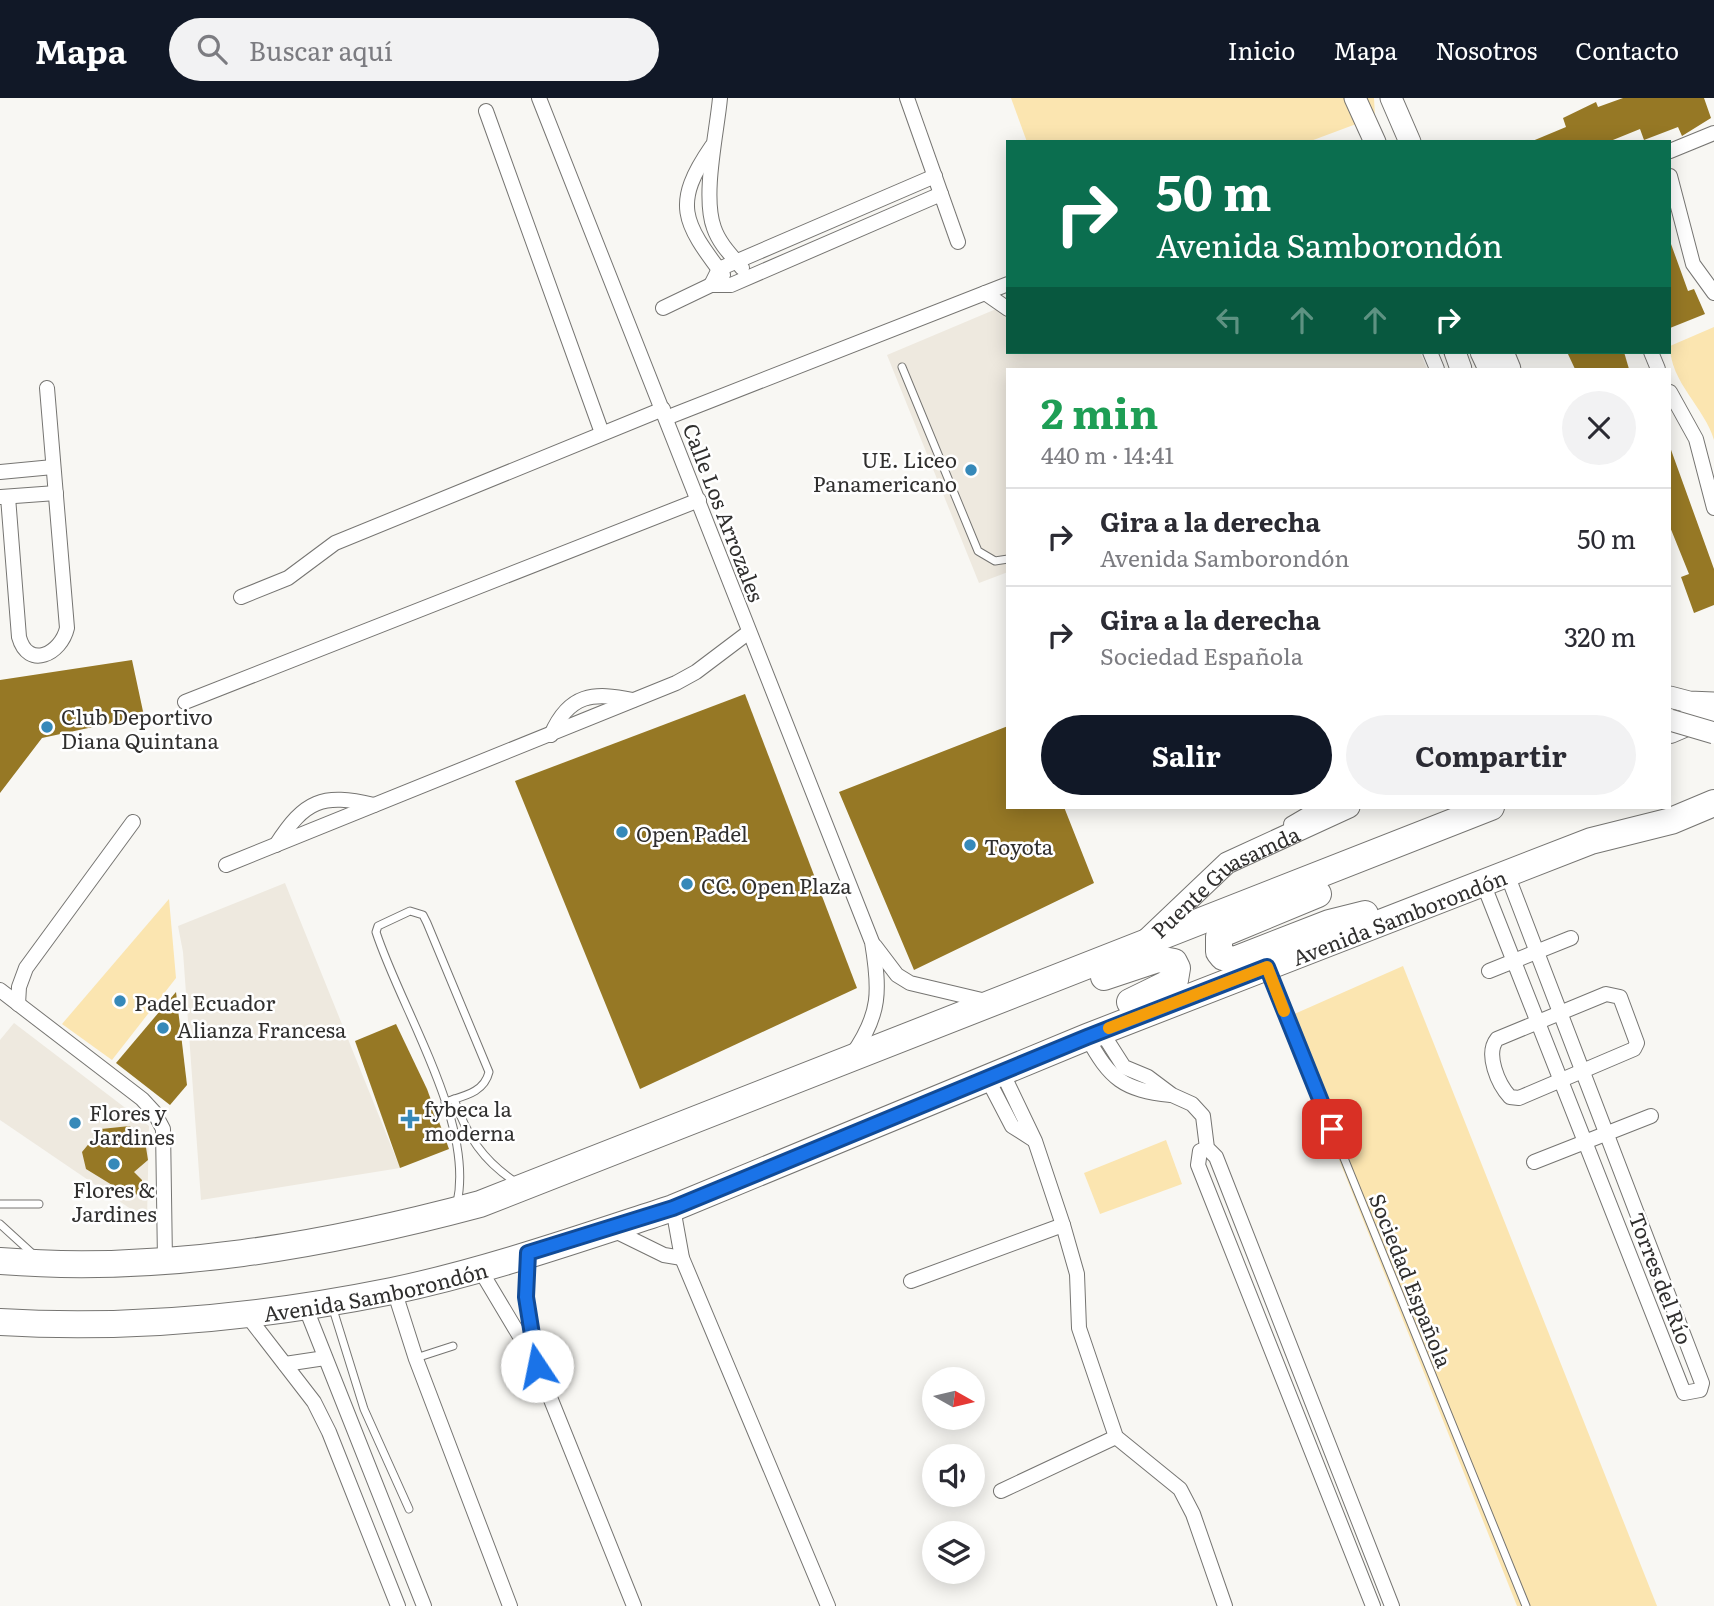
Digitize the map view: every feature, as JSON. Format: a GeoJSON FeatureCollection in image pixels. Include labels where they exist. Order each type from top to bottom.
{"type":"FeatureCollection","features":[{"type":"Feature","properties":{"kind":"highway"},"geometry":{"type":"LineString","coordinates":[[1671,730],[1714,711]]}},
{"type":"Feature","properties":{"kind":"highway","name":"Avenida Samborondón"},"geometry":{"type":"LineString","coordinates":[[0,1322],[97,1326],[246,1314],[305,1306],[394,1290],[610,1229],[673,1208],[1094,1034],[1591,841],[1671,821],[1714,803]]}},
{"type":"Feature","properties":{"kind":"highway"},"geometry":{"type":"LineString","coordinates":[[0,1261],[45,1265],[165,1261],[252,1254],[339,1240],[455,1211],[523,1187],[1486,809]]}},
{"type":"Feature","properties":{"kind":"highway"},"geometry":{"type":"LineString","coordinates":[[1483,883],[1329,923],[1234,960],[1223,957],[1219,952],[1219,937],[1224,933],[1368,872],[1487,809]]}},
{"type":"Feature","properties":{"kind":"highway"},"geometry":{"type":"LineString","coordinates":[[993,1003],[1042,997],[1157,959],[1174,962],[1177,968],[1175,980],[1105,1013],[1094,1034]]}},
{"type":"Feature","properties":{"kind":"main road"},"geometry":{"type":"LineString","coordinates":[[1355,98],[1372,138]]}},
{"type":"Feature","properties":{"kind":"main road"},"geometry":{"type":"LineString","coordinates":[[1391,98],[1409,140]]}},
{"type":"Feature","properties":{"kind":"main road"},"geometry":{"type":"LineString","coordinates":[[1671,697],[1689,702],[1714,703]]}},
{"type":"Feature","properties":{"kind":"main road"},"geometry":{"type":"LineString","coordinates":[[1671,720],[1714,733]]}},
{"type":"Feature","properties":{"kind":"main road","name":"Puente Guasamda"},"geometry":{"type":"LineString","coordinates":[[1141,944],[1227,863],[1345,809]]}},
{"type":"Feature","properties":{"kind":"street","name":"Calle Los Arrozales"},"geometry":{"type":"LineString","coordinates":[[539,98],[872,942],[897,975],[910,983],[993,1003]]}},
{"type":"Feature","properties":{"kind":"street"},"geometry":{"type":"LineString","coordinates":[[720,98],[712,146],[709,203],[713,227],[750,276]]}},
{"type":"Feature","properties":{"kind":"street"},"geometry":{"type":"LineString","coordinates":[[904,99],[958,242]]}},
{"type":"Feature","properties":{"kind":"street"},"geometry":{"type":"LineString","coordinates":[[486,111],[602,433]]}},
{"type":"Feature","properties":{"kind":"street"},"geometry":{"type":"LineString","coordinates":[[1671,151],[1714,133]]}},
{"type":"Feature","properties":{"kind":"street"},"geometry":{"type":"LineString","coordinates":[[712,146],[689,184],[687,201],[694,234],[731,285]]}},
{"type":"Feature","properties":{"kind":"street"},"geometry":{"type":"LineString","coordinates":[[711,285],[719,270],[935,176]]}},
{"type":"Feature","properties":{"kind":"street"},"geometry":{"type":"LineString","coordinates":[[1671,180],[1693,264],[1714,293]]}},
{"type":"Feature","properties":{"kind":"street"},"geometry":{"type":"LineString","coordinates":[[663,308],[711,285],[731,285],[941,194]]}},
{"type":"Feature","properties":{"kind":"street"},"geometry":{"type":"LineString","coordinates":[[832,221],[840,237]]}},
{"type":"Feature","properties":{"kind":"street"},"geometry":{"type":"LineString","coordinates":[[242,597],[288,578],[335,543],[602,433],[664,414],[1006,285]]}},
{"type":"Feature","properties":{"kind":"street"},"geometry":{"type":"LineString","coordinates":[[985,293],[1006,308]]}},
{"type":"Feature","properties":{"kind":"street"},"geometry":{"type":"LineString","coordinates":[[47,387],[53,467],[56,493],[67,628],[57,649],[45,655],[31,654],[22,648],[19,637],[4,497],[56,493]]}},
{"type":"Feature","properties":{"kind":"street"},"geometry":{"type":"LineString","coordinates":[[1671,394],[1696,439],[1714,508]]}},
{"type":"Feature","properties":{"kind":"street"},"geometry":{"type":"LineString","coordinates":[[0,472],[53,467]]}},
{"type":"Feature","properties":{"kind":"street"},"geometry":{"type":"LineString","coordinates":[[186,702],[699,500]]}},
{"type":"Feature","properties":{"kind":"street"},"geometry":{"type":"LineString","coordinates":[[226,865],[635,701],[696,671],[748,632]]}},
{"type":"Feature","properties":{"kind":"street"},"geometry":{"type":"LineString","coordinates":[[551,735],[567,709],[583,698],[596,695],[635,701]]}},
{"type":"Feature","properties":{"kind":"street"},"geometry":{"type":"LineString","coordinates":[[276,845],[298,814],[318,802],[336,799],[374,806]]}},
{"type":"Feature","properties":{"kind":"street"},"geometry":{"type":"LineString","coordinates":[[1227,863],[1317,809]]}},
{"type":"Feature","properties":{"kind":"street"},"geometry":{"type":"LineString","coordinates":[[18,1004],[19,987],[26,968],[134,822]]}},
{"type":"Feature","properties":{"kind":"street","name":"Torres del Río"},"geometry":{"type":"LineString","coordinates":[[1483,883],[1537,952],[1702,1383],[1700,1390],[1684,1393],[1540,1021],[1483,883]]}},
{"type":"Feature","properties":{"kind":"street"},"geometry":{"type":"LineString","coordinates":[[1489,971],[1571,938]]}},
{"type":"Feature","properties":{"kind":"street","name":"Calle Los Arrozales"},"geometry":{"type":"LineString","coordinates":[[852,1057],[866,1036],[878,997],[872,942]]}},
{"type":"Feature","properties":{"kind":"street"},"geometry":{"type":"LineString","coordinates":[[0,990],[155,1112],[163,1129],[165,1261]]}},
{"type":"Feature","properties":{"kind":"street"},"geometry":{"type":"LineString","coordinates":[[1606,994],[1620,997],[1637,1042],[1634,1049],[1519,1098],[1510,1097],[1490,1055],[1491,1046],[1497,1039],[1562,1012],[1606,994]]}},
{"type":"Feature","properties":{"kind":"street"},"geometry":{"type":"LineString","coordinates":[[1094,1034],[1124,1067],[1148,1077],[1172,1095],[1192,1104],[1203,1116],[1207,1147],[1216,1157],[1392,1606]]}},
{"type":"Feature","properties":{"kind":"street"},"geometry":{"type":"LineString","coordinates":[[995,1075],[1012,1126],[1035,1141],[1077,1274],[1079,1328],[1116,1437],[1180,1489],[1194,1514],[1225,1606]]}},
{"type":"Feature","properties":{"kind":"street"},"geometry":{"type":"LineString","coordinates":[[1534,1161],[1650,1116]]}},
{"type":"Feature","properties":{"kind":"street"},"geometry":{"type":"LineString","coordinates":[[1207,1147],[1200,1151],[1198,1165],[1373,1606]]}},
{"type":"Feature","properties":{"kind":"street"},"geometry":{"type":"LineString","coordinates":[[673,1208],[682,1258],[828,1606]]}},
{"type":"Feature","properties":{"kind":"street"},"geometry":{"type":"LineString","coordinates":[[1623,1234],[1642,1225]]}},
{"type":"Feature","properties":{"kind":"street"},"geometry":{"type":"LineString","coordinates":[[911,1281],[1063,1226]]}},
{"type":"Feature","properties":{"kind":"street"},"geometry":{"type":"LineString","coordinates":[[610,1229],[648,1248],[682,1258]]}},
{"type":"Feature","properties":{"kind":"street"},"geometry":{"type":"LineString","coordinates":[[1227,1238],[1245,1230]]}},
{"type":"Feature","properties":{"kind":"street"},"geometry":{"type":"LineString","coordinates":[[648,1248],[679,1238]]}},
{"type":"Feature","properties":{"kind":"street"},"geometry":{"type":"LineString","coordinates":[[528,1253],[526,1297],[537,1366]]}},
{"type":"Feature","properties":{"kind":"street"},"geometry":{"type":"LineString","coordinates":[[479,1268],[537,1366],[634,1606]]}},
{"type":"Feature","properties":{"kind":"street"},"geometry":{"type":"LineString","coordinates":[[1646,1295],[1665,1287]]}},
{"type":"Feature","properties":{"kind":"street"},"geometry":{"type":"LineString","coordinates":[[394,1290],[416,1359],[510,1606]]}},
{"type":"Feature","properties":{"kind":"street"},"geometry":{"type":"LineString","coordinates":[[502,1304],[526,1297]]}},
{"type":"Feature","properties":{"kind":"street"},"geometry":{"type":"LineString","coordinates":[[305,1306],[424,1606]]}},
{"type":"Feature","properties":{"kind":"street"},"geometry":{"type":"LineString","coordinates":[[246,1314],[314,1402],[329,1432],[398,1606]]}},
{"type":"Feature","properties":{"kind":"street"},"geometry":{"type":"LineString","coordinates":[[1269,1343],[1287,1337]]}},
{"type":"Feature","properties":{"kind":"street"},"geometry":{"type":"LineString","coordinates":[[285,1364],[325,1358]]}},
{"type":"Feature","properties":{"kind":"street"},"geometry":{"type":"LineString","coordinates":[[329,1432],[351,1424]]}},
{"type":"Feature","properties":{"kind":"street"},"geometry":{"type":"LineString","coordinates":[[1001,1491],[1116,1437]]}},
{"type":"Feature","properties":{"kind":"street"},"geometry":{"type":"LineString","coordinates":[[1314,1457],[1331,1450]]}},
{"type":"Feature","properties":{"kind":"street"},"geometry":{"type":"LineString","coordinates":[[1338,1517],[1355,1510]]}},
{"type":"Feature","properties":{"kind":"street"},"geometry":{"type":"LineString","coordinates":[[373,1548],[397,1540]]}},
{"type":"Feature","properties":{"kind":"street"},"geometry":{"type":"LineString","coordinates":[[1360,1573],[1377,1568]]}},
{"type":"Feature","properties":{"kind":"lane"},"geometry":{"type":"LineString","coordinates":[[902,366],[978,551],[995,561],[1006,559]]}},
{"type":"Feature","properties":{"kind":"lane"},"geometry":{"type":"LineString","coordinates":[[445,1102],[478,1091],[487,1081],[489,1072],[427,923],[423,915],[410,912],[378,926],[376,932],[445,1102],[458,1146],[460,1189],[455,1211]]}},
{"type":"Feature","properties":{"kind":"lane","name":"Sociedad Española"},"geometry":{"type":"LineString","coordinates":[[1267,967],[1526,1606]]}},
{"type":"Feature","properties":{"kind":"lane"},"geometry":{"type":"LineString","coordinates":[[454,1099],[471,1141],[500,1172],[523,1187]]}},
{"type":"Feature","properties":{"kind":"lane"},"geometry":{"type":"LineString","coordinates":[[458,1146],[471,1141]]}},
{"type":"Feature","properties":{"kind":"lane"},"geometry":{"type":"LineString","coordinates":[[0,1204],[39,1204]]}},
{"type":"Feature","properties":{"kind":"lane"},"geometry":{"type":"LineString","coordinates":[[0,1224],[45,1265]]}},
{"type":"Feature","properties":{"kind":"lane"},"geometry":{"type":"LineString","coordinates":[[331,1302],[364,1409],[409,1509]]}},
{"type":"Feature","properties":{"kind":"lane"},"geometry":{"type":"LineString","coordinates":[[416,1359],[453,1346]]}},
{"type":"Feature","properties":{"kind":"shaded area"},"geometry":{"type":"Polygon","coordinates":[[[1011,98],[1374,98],[1375,117],[1313,140],[1026,140],[1011,98]]]}},
{"type":"Feature","properties":{"kind":"shaded area","name":"UE. Liceo Panamericano"},"geometry":{"type":"Polygon","coordinates":[[[1006,305],[1006,354],[1421,354],[1427,368],[1006,368],[1006,573],[979,583],[887,355],[1006,305]]]}},
{"type":"Feature","properties":{"kind":"shaded area"},"geometry":{"type":"Polygon","coordinates":[[[1714,327],[1714,440],[1710,428],[1676,371],[1671,346],[1714,327]]]}},
{"type":"Feature","properties":{"kind":"shaded area"},"geometry":{"type":"Polygon","coordinates":[[[285,883],[400,1168],[201,1200],[183,952],[178,926],[285,883]]]}},
{"type":"Feature","properties":{"kind":"shaded area","name":"Padel Ecuador"},"geometry":{"type":"Polygon","coordinates":[[[169,899],[176,978],[112,1060],[62,1024],[169,899]]]}},
{"type":"Feature","properties":{"kind":"shaded area"},"geometry":{"type":"Polygon","coordinates":[[[1403,966],[1657,1606],[1517,1606],[1283,1019],[1403,966]]]}},
{"type":"Feature","properties":{"kind":"shaded area","name":"Flores y Jardines"},"geometry":{"type":"Polygon","coordinates":[[[14,1023],[149,1126],[147,1220],[0,1120],[0,1040],[14,1023]]]}},
{"type":"Feature","properties":{"kind":"shaded area"},"geometry":{"type":"Polygon","coordinates":[[[1166,1140],[1182,1184],[1100,1214],[1084,1173],[1166,1140]]]}},
{"type":"Feature","properties":{"kind":"building"},"geometry":{"type":"Polygon","coordinates":[[[1623,98],[1704,98],[1711,118],[1682,136],[1678,127],[1644,140],[1640,129],[1613,140],[1535,140],[1566,127],[1563,118],[1596,102],[1598,107],[1623,98]]]}},
{"type":"Feature","properties":{"kind":"building"},"geometry":{"type":"Polygon","coordinates":[[[1671,244],[1688,291],[1694,289],[1705,314],[1671,328],[1671,244]]]}},
{"type":"Feature","properties":{"kind":"building"},"geometry":{"type":"Polygon","coordinates":[[[1568,354],[1625,354],[1629,368],[1575,368],[1568,354]]]}},
{"type":"Feature","properties":{"kind":"building"},"geometry":{"type":"Polygon","coordinates":[[[1671,450],[1714,569],[1714,605],[1694,613],[1681,577],[1689,574],[1671,529],[1671,450]]]}},
{"type":"Feature","properties":{"kind":"building","name":"Club Deportivo Diana Quintana"},"geometry":{"type":"Polygon","coordinates":[[[132,660],[144,716],[42,738],[0,793],[0,680],[132,660]]]}},
{"type":"Feature","properties":{"kind":"building","name":"CC. Open Plaza"},"geometry":{"type":"Polygon","coordinates":[[[745,694],[857,988],[640,1089],[515,781],[745,694]]]}},
{"type":"Feature","properties":{"kind":"building","name":"Toyota"},"geometry":{"type":"Polygon","coordinates":[[[1006,727],[1006,809],[1065,809],[1094,883],[914,970],[839,792],[1006,727]]]}},
{"type":"Feature","properties":{"kind":"building","name":"Alianza Francesa"},"geometry":{"type":"Polygon","coordinates":[[[176,992],[187,1085],[170,1105],[116,1063],[176,992]]]}},
{"type":"Feature","properties":{"kind":"building","name":"fybeca la moderna"},"geometry":{"type":"Polygon","coordinates":[[[396,1024],[427,1089],[449,1149],[400,1168],[355,1041],[396,1024]]]}},
{"type":"Feature","properties":{"kind":"building","name":"Flores & Jardines"},"geometry":{"type":"Polygon","coordinates":[[[130,1126],[145,1141],[148,1160],[134,1172],[142,1180],[142,1193],[130,1196],[86,1169],[82,1152],[101,1129],[130,1126]]]}},
{"type":"Feature","properties":{"kind":"slow traffic"},"geometry":{"type":"LineString","coordinates":[[1109,1028],[1267,967],[1284,1011]]}},
{"type":"Feature","properties":{"kind":"place","name":"UE. Liceo Panamericano"},"geometry":{"type":"Point","coordinates":[971,470]}},
{"type":"Feature","properties":{"kind":"place","name":"Club Deportivo Diana Quintana"},"geometry":{"type":"Point","coordinates":[47,727]}},
{"type":"Feature","properties":{"kind":"place","name":"Open Padel"},"geometry":{"type":"Point","coordinates":[622,832]}},
{"type":"Feature","properties":{"kind":"place","name":"Toyota"},"geometry":{"type":"Point","coordinates":[970,845]}},
{"type":"Feature","properties":{"kind":"place","name":"CC. Open Plaza"},"geometry":{"type":"Point","coordinates":[687,884]}},
{"type":"Feature","properties":{"kind":"place","name":"Padel Ecuador"},"geometry":{"type":"Point","coordinates":[120,1001]}},
{"type":"Feature","properties":{"kind":"place","name":"Alianza Francesa"},"geometry":{"type":"Point","coordinates":[163,1028]}},
{"type":"Feature","properties":{"kind":"place","name":"fybeca la moderna"},"geometry":{"type":"Point","coordinates":[410,1119]}},
{"type":"Feature","properties":{"kind":"place","name":"Flores y Jardines"},"geometry":{"type":"Point","coordinates":[75,1123]}},
{"type":"Feature","properties":{"kind":"place","name":"Flores & Jardines"},"geometry":{"type":"Point","coordinates":[114,1164]}},
{"type":"Feature","properties":{"kind":"route"},"geometry":{"type":"LineString","coordinates":[[537,1366],[526,1297],[528,1253],[673,1208],[1087,1037],[1267,967],[1332,1129]]}}]}
